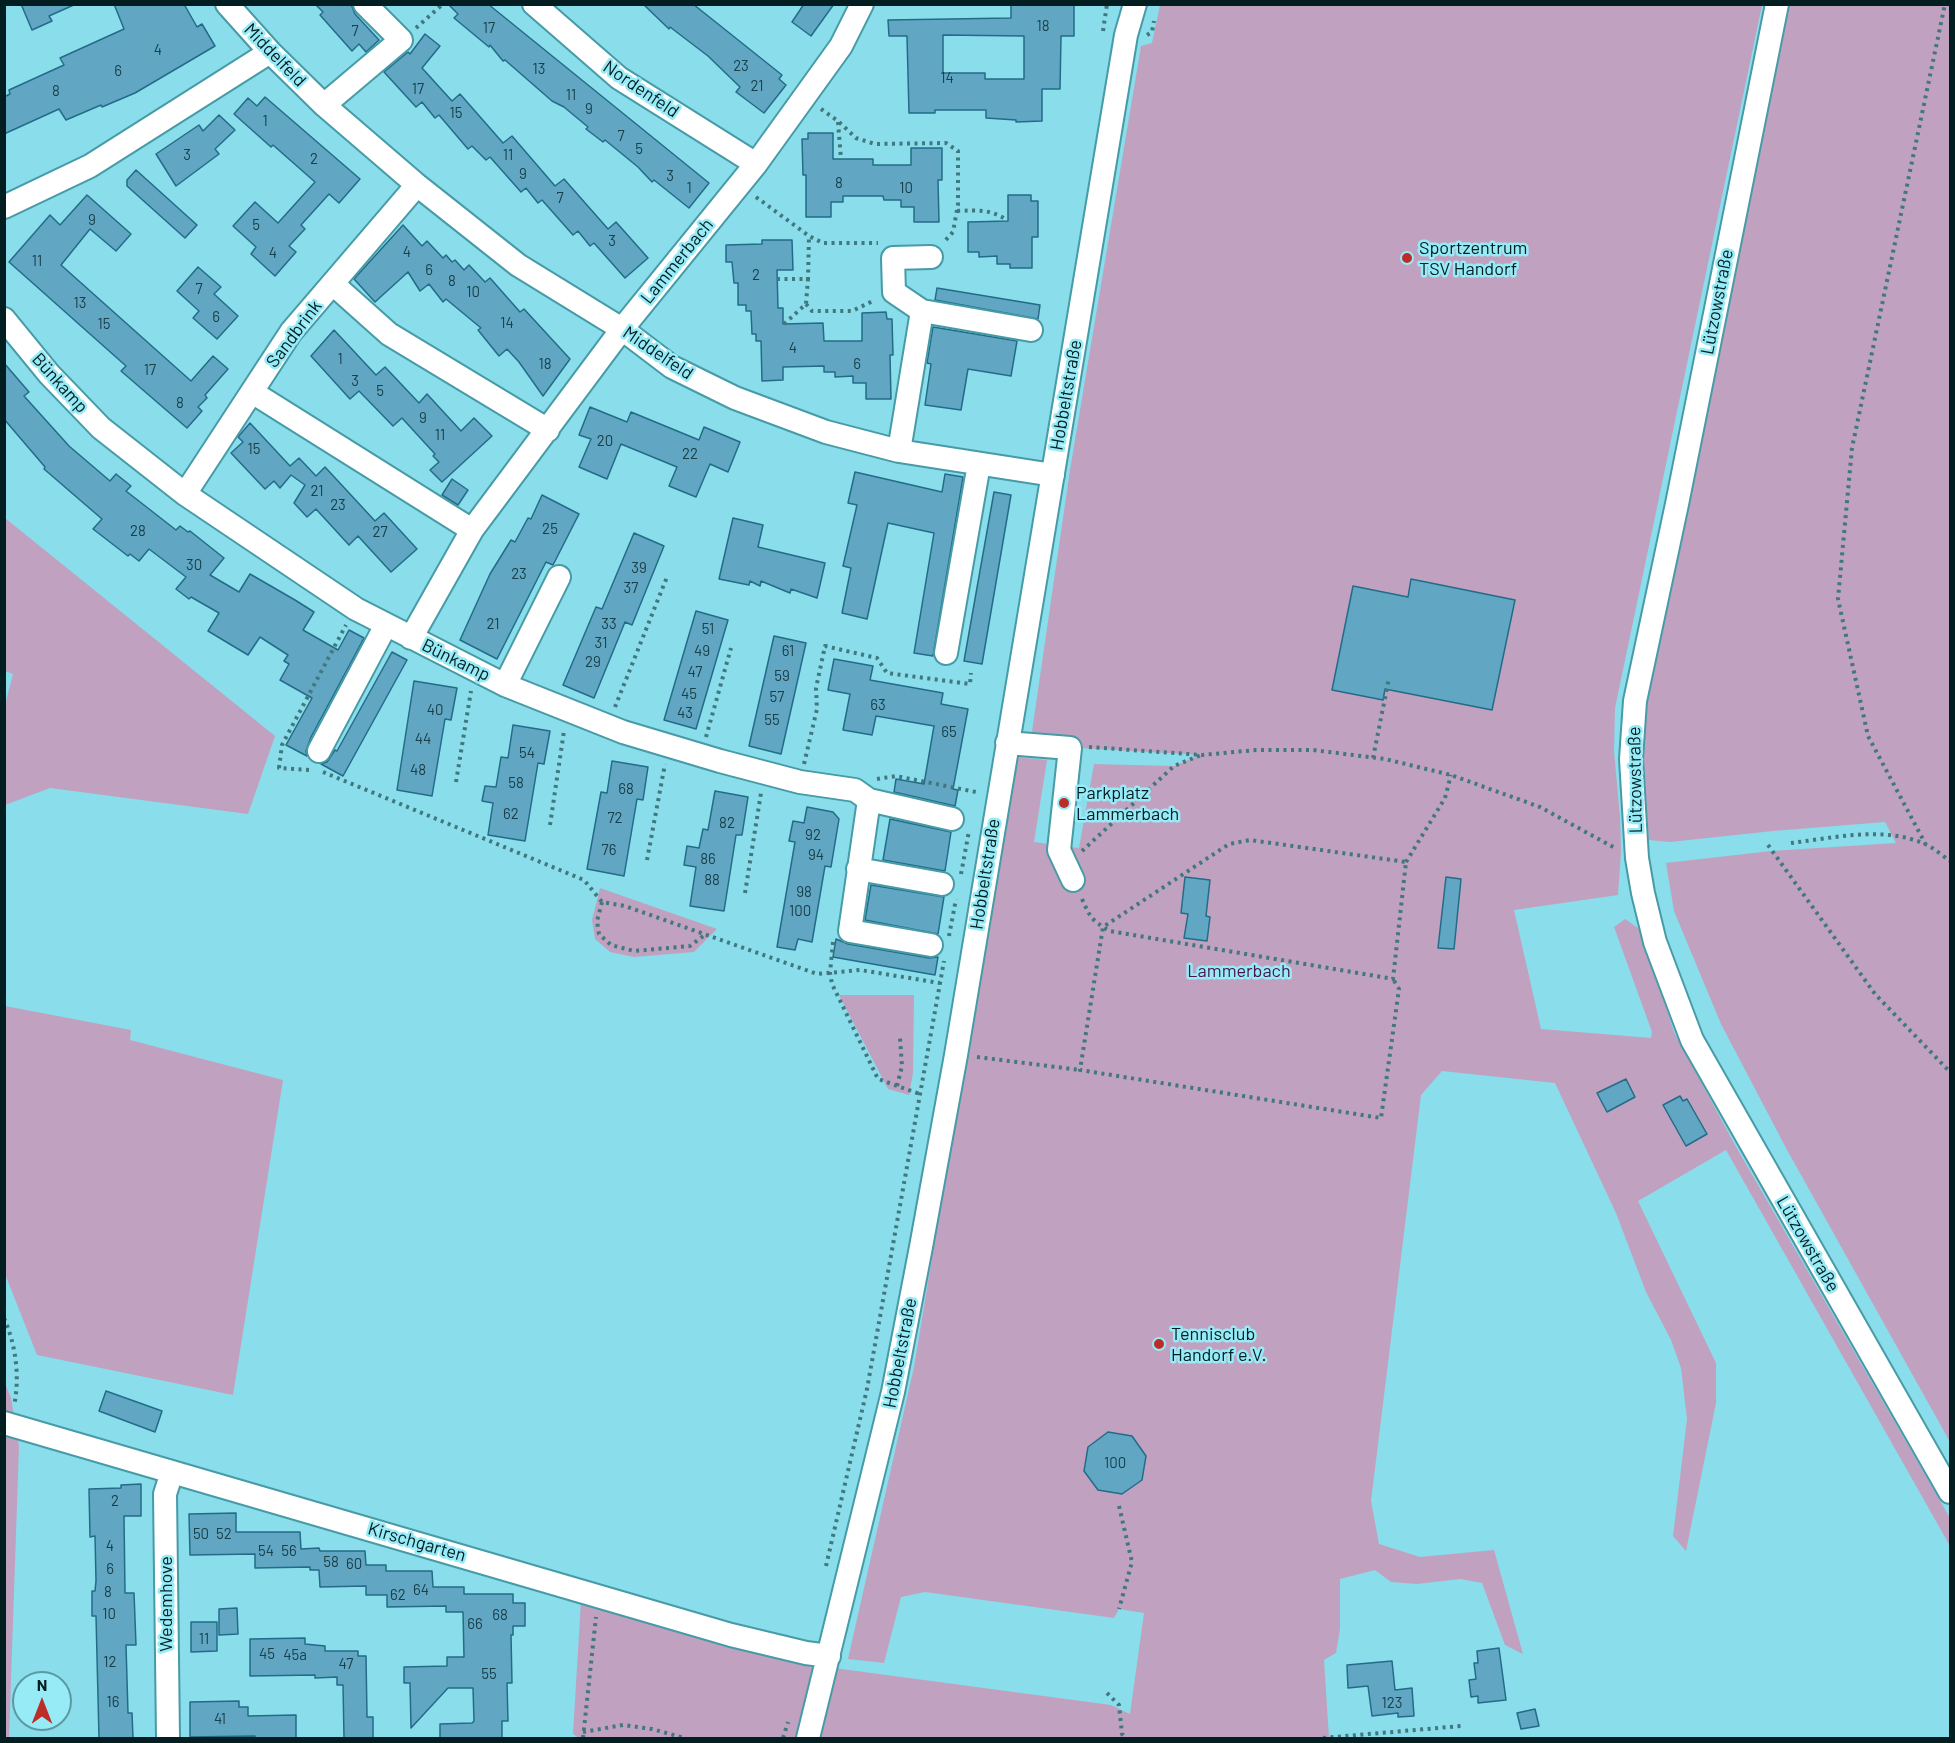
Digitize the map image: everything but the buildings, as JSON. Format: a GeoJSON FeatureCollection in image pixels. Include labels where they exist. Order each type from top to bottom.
{"type":"FeatureCollection","features":[{"type":"Feature","properties":{"kind":"street","name":"Middelfeld"},"geometry":{"type":"LineString","coordinates":[[227,4],[270,52],[324,105],[417,185],[518,266],[622,329],[672,367],[735,398],[826,432],[899,451],[1053,475]]}},
{"type":"Feature","properties":{"kind":"street"},"geometry":{"type":"LineString","coordinates":[[324,105],[401,40],[365,4]]}},
{"type":"Feature","properties":{"kind":"street","name":"Nordenfeld"},"geometry":{"type":"LineString","coordinates":[[534,4],[619,78],[756,164]]}},
{"type":"Feature","properties":{"kind":"street","name":"Lammerbach"},"geometry":{"type":"LineString","coordinates":[[411,638],[472,530],[622,329],[756,164],[841,46],[862,4]]}},
{"type":"Feature","properties":{"kind":"street","name":"Hobbeltstraße"},"geometry":{"type":"LineString","coordinates":[[808,1738],[893,1392],[956,1055],[1126,35],[1134,4]]}},
{"type":"Feature","properties":{"kind":"street","name":"Lützowstraße"},"geometry":{"type":"LineString","coordinates":[[1777,4],[1677,504],[1635,701],[1631,759],[1637,858],[1655,942],[1692,1040],[1950,1492]]}},
{"type":"Feature","properties":{"kind":"street"},"geometry":{"type":"LineString","coordinates":[[4,207],[90,166],[270,52]]}},
{"type":"Feature","properties":{"kind":"street","name":"Sandbrink"},"geometry":{"type":"LineString","coordinates":[[185,494],[291,332],[417,185]]}},
{"type":"Feature","properties":{"kind":"street"},"geometry":{"type":"LineString","coordinates":[[937,250],[893,258],[894,292],[922,311],[1031,330]]}},
{"type":"Feature","properties":{"kind":"street"},"geometry":{"type":"LineString","coordinates":[[333,284],[389,334],[548,430]]}},
{"type":"Feature","properties":{"kind":"street"},"geometry":{"type":"LineString","coordinates":[[899,451],[922,311]]}},
{"type":"Feature","properties":{"kind":"street","name":"Bünkamp"},"geometry":{"type":"LineString","coordinates":[[4,319],[49,374],[101,428],[185,494],[356,609],[386,625],[506,685],[607,726],[701,756],[800,782],[862,795],[961,823]]}},
{"type":"Feature","properties":{"kind":"street"},"geometry":{"type":"LineString","coordinates":[[252,392],[472,530]]}},
{"type":"Feature","properties":{"kind":"street"},"geometry":{"type":"LineString","coordinates":[[946,653],[979,464]]}},
{"type":"Feature","properties":{"kind":"street"},"geometry":{"type":"LineString","coordinates":[[506,685],[559,577]]}},
{"type":"Feature","properties":{"kind":"street"},"geometry":{"type":"LineString","coordinates":[[318,764],[386,625]]}},
{"type":"Feature","properties":{"kind":"street"},"geometry":{"type":"LineString","coordinates":[[1007,743],[1070,748],[1059,850],[1069,874]]}},
{"type":"Feature","properties":{"kind":"street"},"geometry":{"type":"LineString","coordinates":[[862,795],[858,869],[850,931],[942,944]]}},
{"type":"Feature","properties":{"kind":"street"},"geometry":{"type":"LineString","coordinates":[[858,869],[953,887]]}},
{"type":"Feature","properties":{"kind":"street","name":"Kirschgarten"},"geometry":{"type":"LineString","coordinates":[[7,1424],[464,1555],[731,1635],[806,1653],[829,1656]]}},
{"type":"Feature","properties":{"kind":"street","name":"Wedemhove"},"geometry":{"type":"LineString","coordinates":[[168,1738],[165,1494],[172,1472]]}},
{"type":"Feature","properties":{"kind":"path"},"geometry":{"type":"LineString","coordinates":[[401,40],[443,4]]}},
{"type":"Feature","properties":{"kind":"path"},"geometry":{"type":"LineString","coordinates":[[1926,845],[1868,736],[1838,599],[1852,448],[1945,4]]}},
{"type":"Feature","properties":{"kind":"path"},"geometry":{"type":"LineString","coordinates":[[804,97],[838,121],[856,138],[875,144],[946,143],[958,151],[957,211],[953,232],[937,250]]}},
{"type":"Feature","properties":{"kind":"path"},"geometry":{"type":"LineString","coordinates":[[838,121],[841,159]]}},
{"type":"Feature","properties":{"kind":"path"},"geometry":{"type":"LineString","coordinates":[[739,184],[809,236],[823,243],[883,243]]}},
{"type":"Feature","properties":{"kind":"path"},"geometry":{"type":"LineString","coordinates":[[957,211],[982,210],[998,214],[1008,221]]}},
{"type":"Feature","properties":{"kind":"path"},"geometry":{"type":"LineString","coordinates":[[784,324],[806,304],[809,236]]}},
{"type":"Feature","properties":{"kind":"path"},"geometry":{"type":"LineString","coordinates":[[777,279],[808,279]]}},
{"type":"Feature","properties":{"kind":"path"},"geometry":{"type":"LineString","coordinates":[[806,304],[812,311],[852,311],[894,292]]}},
{"type":"Feature","properties":{"kind":"path"},"geometry":{"type":"LineString","coordinates":[[607,726],[667,577]]}},
{"type":"Feature","properties":{"kind":"path"},"geometry":{"type":"LineString","coordinates":[[356,609],[282,745],[279,768],[318,764],[584,880],[602,902],[625,906],[817,974],[860,969],[940,983]]}},
{"type":"Feature","properties":{"kind":"path"},"geometry":{"type":"LineString","coordinates":[[800,782],[817,709],[816,688],[825,646],[877,658],[887,672],[970,684],[971,673]]}},
{"type":"Feature","properties":{"kind":"path"},"geometry":{"type":"LineString","coordinates":[[701,756],[731,648]]}},
{"type":"Feature","properties":{"kind":"path"},"geometry":{"type":"LineString","coordinates":[[456,782],[475,669]]}},
{"type":"Feature","properties":{"kind":"path"},"geometry":{"type":"LineString","coordinates":[[1373,758],[1389,678]]}},
{"type":"Feature","properties":{"kind":"path"},"geometry":{"type":"LineString","coordinates":[[550,825],[567,710]]}},
{"type":"Feature","properties":{"kind":"path"},"geometry":{"type":"LineString","coordinates":[[648,861],[668,746]]}},
{"type":"Feature","properties":{"kind":"path"},"geometry":{"type":"LineString","coordinates":[[1070,748],[1202,754],[1256,750],[1313,750],[1373,758],[1451,775],[1540,807],[1637,858]]}},
{"type":"Feature","properties":{"kind":"path"},"geometry":{"type":"LineString","coordinates":[[1202,754],[1174,766],[1069,874],[1091,918],[1109,931],[1393,980]]}},
{"type":"Feature","properties":{"kind":"path"},"geometry":{"type":"LineString","coordinates":[[745,893],[764,773]]}},
{"type":"Feature","properties":{"kind":"path"},"geometry":{"type":"LineString","coordinates":[[956,1055],[1080,1070],[1381,1118],[1399,989],[1393,980],[1406,862],[1445,798],[1451,775]]}},
{"type":"Feature","properties":{"kind":"path"},"geometry":{"type":"LineString","coordinates":[[862,795],[874,780],[896,776],[976,792]]}},
{"type":"Feature","properties":{"kind":"path"},"geometry":{"type":"LineString","coordinates":[[974,803],[978,783]]}},
{"type":"Feature","properties":{"kind":"path"},"geometry":{"type":"LineString","coordinates":[[825,1573],[867,1389],[940,983],[942,944],[953,887],[961,823]]}},
{"type":"Feature","properties":{"kind":"path"},"geometry":{"type":"LineString","coordinates":[[1791,843],[1891,834],[1926,845],[1950,861]]}},
{"type":"Feature","properties":{"kind":"path"},"geometry":{"type":"LineString","coordinates":[[1080,1070],[1103,927],[1229,844],[1250,840],[1406,862]]}},
{"type":"Feature","properties":{"kind":"path"},"geometry":{"type":"LineString","coordinates":[[1768,845],[1875,994],[1950,1072]]}},
{"type":"Feature","properties":{"kind":"path"},"geometry":{"type":"LineString","coordinates":[[602,902],[597,921],[599,934],[611,945],[634,951],[690,946],[706,934]]}},
{"type":"Feature","properties":{"kind":"path"},"geometry":{"type":"LineString","coordinates":[[830,973],[832,984],[878,1079],[920,1094]]}},
{"type":"Feature","properties":{"kind":"path"},"geometry":{"type":"LineString","coordinates":[[897,1086],[902,1066],[900,1038]]}},
{"type":"Feature","properties":{"kind":"path"},"geometry":{"type":"LineString","coordinates":[[4,1318],[10,1331],[18,1389],[7,1424]]}},
{"type":"Feature","properties":{"kind":"path"},"geometry":{"type":"LineString","coordinates":[[1119,1506],[1131,1562],[1119,1609]]}},
{"type":"Feature","properties":{"kind":"path"},"geometry":{"type":"LineString","coordinates":[[583,1738],[598,1596]]}},
{"type":"Feature","properties":{"kind":"path"},"geometry":{"type":"LineString","coordinates":[[1107,1693],[1119,1705],[1122,1734],[1125,1738]]}},
{"type":"Feature","properties":{"kind":"path"},"geometry":{"type":"LineString","coordinates":[[583,1732],[623,1725],[652,1729],[684,1738]]}},
{"type":"Feature","properties":{"kind":"path"},"geometry":{"type":"LineString","coordinates":[[1323,1738],[1461,1726]]}},
{"type":"Feature","properties":{"kind":"green space"},"geometry":{"type":"Polygon","coordinates":[[[1160,5],[1762,5],[1615,708],[1614,751],[1621,851],[1618,895],[1514,910],[1541,1029],[1651,1038],[1652,1032],[1614,927],[1625,919],[1641,930],[1674,1032],[1735,1145],[1950,1518],[1950,1546],[1726,1150],[1638,1201],[1716,1363],[1716,1403],[1686,1551],[1673,1536],[1687,1419],[1681,1368],[1671,1340],[1646,1292],[1616,1213],[1555,1083],[1442,1071],[1421,1095],[1371,1501],[1379,1544],[1420,1557],[1494,1550],[1523,1654],[1505,1645],[1482,1583],[1460,1579],[1417,1584],[1391,1582],[1375,1570],[1340,1579],[1340,1629],[1336,1653],[1324,1660],[1329,1738],[579,1738],[573,1734],[581,1600],[819,1666],[1111,1705],[1130,1714],[1144,1613],[1119,1609],[1114,1618],[925,1592],[901,1597],[884,1663],[848,1659],[914,1367],[1015,757],[1047,760],[1034,842],[1079,848],[1094,764],[1174,766],[1200,755],[1030,745],[1070,470],[1141,46],[1152,43],[1160,5]]]}},
{"type":"Feature","properties":{"kind":"green space"},"geometry":{"type":"Polygon","coordinates":[[[1788,5],[1950,5],[1950,1442],[1786,1148],[1721,1024],[1674,911],[1666,863],[1771,851],[1896,843],[1885,822],[1670,842],[1649,840],[1642,758],[1646,700],[1788,5]]]}},
{"type":"Feature","properties":{"kind":"green space"},"geometry":{"type":"Polygon","coordinates":[[[5,518],[275,736],[248,814],[50,788],[5,805],[5,705],[13,674],[5,671],[5,518]]]}},
{"type":"Feature","properties":{"kind":"green space"},"geometry":{"type":"Polygon","coordinates":[[[600,888],[717,929],[694,952],[634,957],[610,952],[595,939],[592,920],[600,888]]]}},
{"type":"Feature","properties":{"kind":"green space"},"geometry":{"type":"Polygon","coordinates":[[[839,995],[914,995],[913,1073],[909,1095],[888,1089],[839,995]]]}},
{"type":"Feature","properties":{"kind":"green space"},"geometry":{"type":"Polygon","coordinates":[[[5,1006],[131,1030],[130,1040],[283,1080],[233,1395],[37,1355],[5,1274],[5,1006]]]}},
{"type":"Feature","properties":{"kind":"green space"},"geometry":{"type":"Polygon","coordinates":[[[4,1381],[11,1398],[19,1446],[9,1738],[4,1738],[4,1381]]]}},
{"type":"Feature","properties":{"kind":"place","name":"Sportzentrum TSV Handorf"},"geometry":{"type":"Point","coordinates":[1407,258]}},
{"type":"Feature","properties":{"kind":"place","name":"Parkplatz Lammerbach"},"geometry":{"type":"Point","coordinates":[1064,803]}},
{"type":"Feature","properties":{"kind":"place","name":"Tennisclub Handorf e.V."},"geometry":{"type":"Point","coordinates":[1159,1344]}}]}
